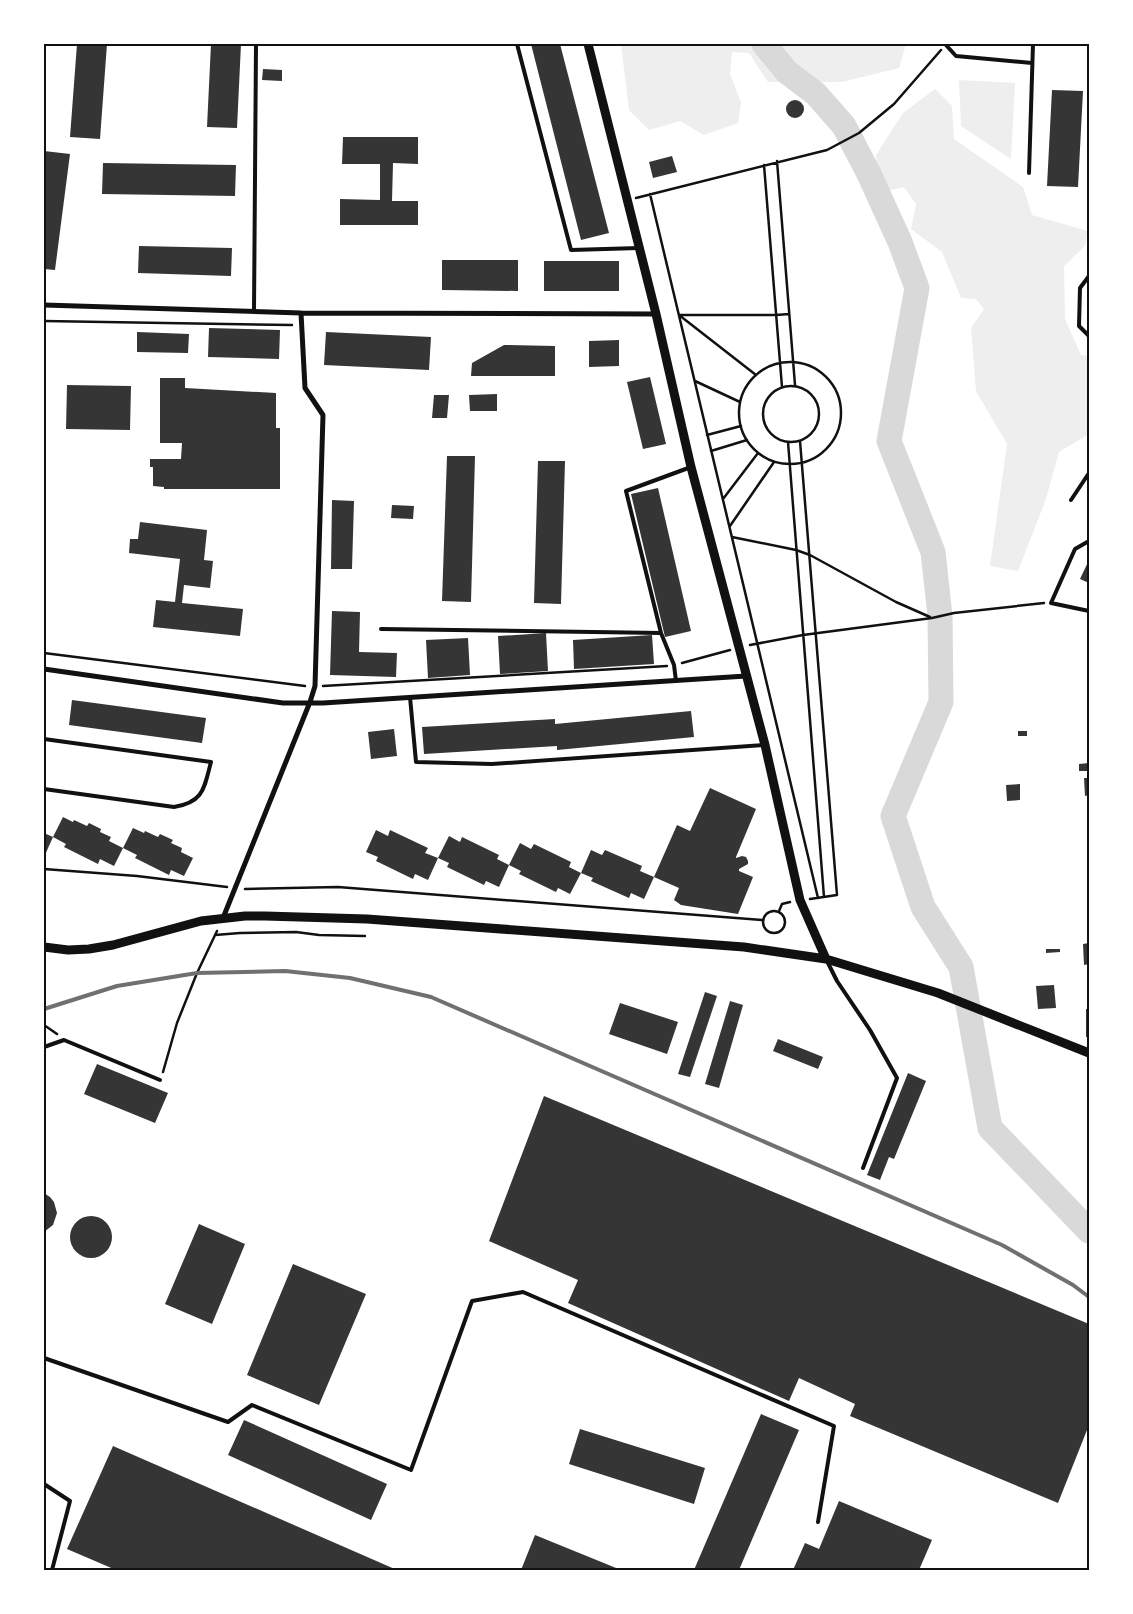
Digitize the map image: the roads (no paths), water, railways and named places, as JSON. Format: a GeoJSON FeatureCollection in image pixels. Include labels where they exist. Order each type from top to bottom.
{"type":"FeatureCollection","features":[{"type":"Feature","properties":{"kind":"street"},"geometry":{"type":"LineString","coordinates":[[588,44],[656,314],[691,467],[765,745],[800,900],[826,959]]}},
{"type":"Feature","properties":{"kind":"street"},"geometry":{"type":"LineString","coordinates":[[44,304],[301,313],[656,314]]}},
{"type":"Feature","properties":{"kind":"street"},"geometry":{"type":"LineString","coordinates":[[223,918],[315,686],[323,416],[305,388],[301,313]]}},
{"type":"Feature","properties":{"kind":"street"},"geometry":{"type":"LineString","coordinates":[[44,669],[284,703],[746,676]]}},
{"type":"Feature","properties":{"kind":"street"},"geometry":{"type":"LineString","coordinates":[[44,947],[89,950],[196,922],[223,918],[265,916],[376,920],[744,947],[826,959],[938,993],[1089,1053]]}},
{"type":"Feature","properties":{"kind":"lane"},"geometry":{"type":"LineString","coordinates":[[254,312],[256,44]]}},
{"type":"Feature","properties":{"kind":"lane"},"geometry":{"type":"LineString","coordinates":[[517,44],[571,250],[639,248]]}},
{"type":"Feature","properties":{"kind":"lane"},"geometry":{"type":"LineString","coordinates":[[945,44],[956,56],[1032,63]]}},
{"type":"Feature","properties":{"kind":"lane"},"geometry":{"type":"LineString","coordinates":[[1029,173],[1033,44]]}},
{"type":"Feature","properties":{"kind":"lane"},"geometry":{"type":"LineString","coordinates":[[1089,276],[1080,288],[1079,326],[1089,336]]}},
{"type":"Feature","properties":{"kind":"lane"},"geometry":{"type":"LineString","coordinates":[[676,681],[674,665],[661,632],[626,491],[691,467]]}},
{"type":"Feature","properties":{"kind":"lane"},"geometry":{"type":"LineString","coordinates":[[1071,500],[1089,473]]}},
{"type":"Feature","properties":{"kind":"lane"},"geometry":{"type":"LineString","coordinates":[[1089,541],[1075,549],[1051,603],[1089,611]]}},
{"type":"Feature","properties":{"kind":"lane"},"geometry":{"type":"LineString","coordinates":[[380,629],[661,632]]}},
{"type":"Feature","properties":{"kind":"lane"},"geometry":{"type":"LineString","coordinates":[[410,697],[416,762],[492,764],[765,745]]}},
{"type":"Feature","properties":{"kind":"lane"},"geometry":{"type":"LineString","coordinates":[[44,739],[211,762],[201,793],[196,800],[186,805],[174,807],[44,789]]}},
{"type":"Feature","properties":{"kind":"lane"},"geometry":{"type":"LineString","coordinates":[[826,959],[837,982],[870,1030],[897,1078],[863,1168]]}},
{"type":"Feature","properties":{"kind":"lane"},"geometry":{"type":"LineString","coordinates":[[44,1047],[64,1040],[160,1080]]}},
{"type":"Feature","properties":{"kind":"lane"},"geometry":{"type":"LineString","coordinates":[[44,1358],[228,1422],[252,1405],[411,1470],[472,1301],[522,1292],[834,1426],[818,1522]]}},
{"type":"Feature","properties":{"kind":"lane"},"geometry":{"type":"LineString","coordinates":[[44,1484],[70,1501],[52,1570]]}},
{"type":"Feature","properties":{"kind":"waterway"},"geometry":{"type":"LineString","coordinates":[[764,44],[787,72],[816,94],[844,126],[869,174],[900,242],[917,288],[889,441],[933,552],[940,616],[941,702],[893,816],[923,907],[961,967],[990,1128],[1089,1231]]}},
{"type":"Feature","properties":{"kind":"railway"},"geometry":{"type":"LineString","coordinates":[[44,1009],[117,986],[197,973],[285,971],[350,978],[431,997],[1002,1245],[1073,1285],[1089,1297]]}}]}
